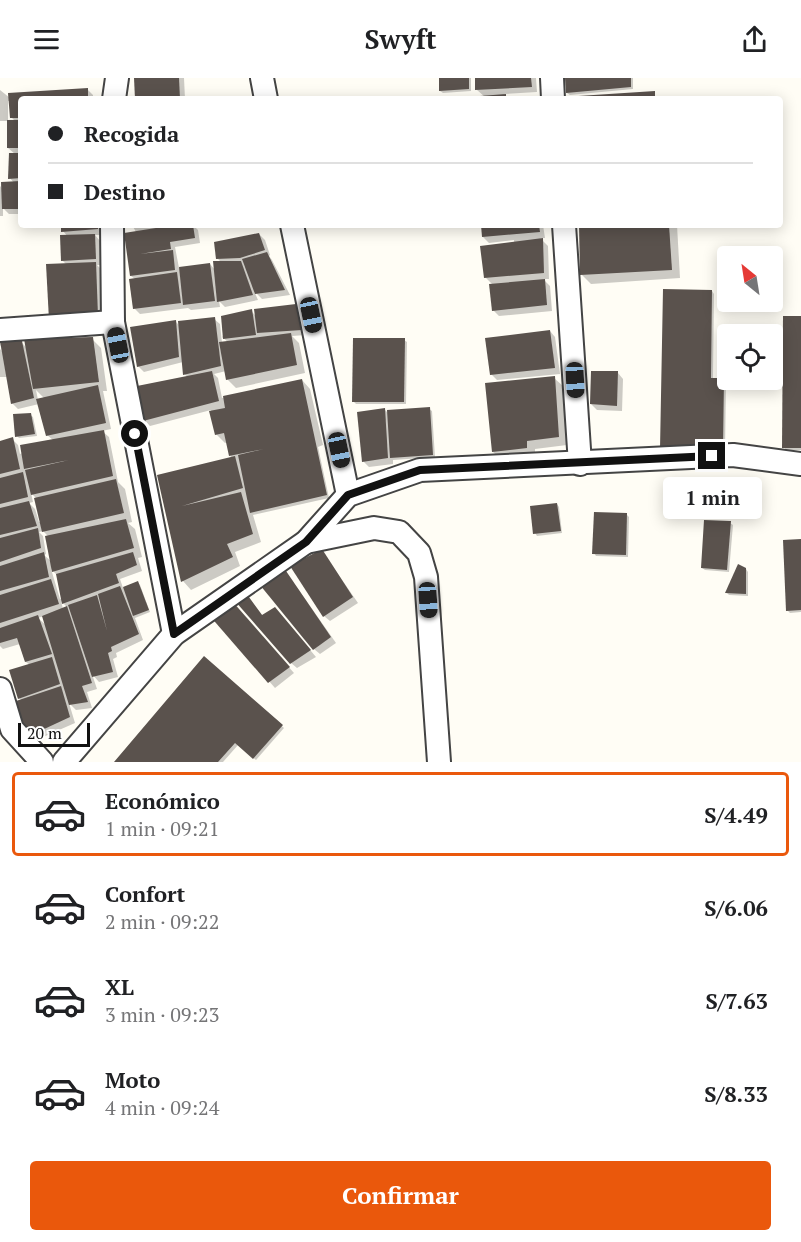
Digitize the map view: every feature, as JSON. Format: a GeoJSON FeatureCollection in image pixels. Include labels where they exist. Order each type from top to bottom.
{"type":"FeatureCollection","features":[{"type":"Feature","properties":{"kind":"street"},"geometry":{"type":"LineString","coordinates":[[114,96],[117,78]]}},
{"type":"Feature","properties":{"kind":"street"},"geometry":{"type":"LineString","coordinates":[[262,78],[265,96]]}},
{"type":"Feature","properties":{"kind":"street"},"geometry":{"type":"LineString","coordinates":[[552,78],[553,96]]}},
{"type":"Feature","properties":{"kind":"street"},"geometry":{"type":"LineString","coordinates":[[112,228],[113,322],[174,634]]}},
{"type":"Feature","properties":{"kind":"street"},"geometry":{"type":"LineString","coordinates":[[293,228],[348,495]]}},
{"type":"Feature","properties":{"kind":"street"},"geometry":{"type":"LineString","coordinates":[[564,228],[580,464]]}},
{"type":"Feature","properties":{"kind":"street"},"geometry":{"type":"LineString","coordinates":[[0,330],[113,322]]}},
{"type":"Feature","properties":{"kind":"street"},"geometry":{"type":"LineString","coordinates":[[64,762],[174,634],[306,542],[348,495],[420,470],[734,455],[801,464]]}},
{"type":"Feature","properties":{"kind":"street"},"geometry":{"type":"LineString","coordinates":[[306,542],[374,528],[399,532],[419,554],[426,578],[439,762]]}},
{"type":"Feature","properties":{"kind":"street"},"geometry":{"type":"LineString","coordinates":[[0,689],[12,729],[42,762]]}},
{"type":"Feature","properties":{"kind":"building"},"geometry":{"type":"Polygon","coordinates":[[[134,78],[179,78],[180,96],[135,96],[134,78]]]}},
{"type":"Feature","properties":{"kind":"building"},"geometry":{"type":"Polygon","coordinates":[[[439,78],[469,78],[469,89],[439,91],[439,78]]]}},
{"type":"Feature","properties":{"kind":"building"},"geometry":{"type":"Polygon","coordinates":[[[475,78],[531,78],[532,87],[475,90],[475,78]]]}},
{"type":"Feature","properties":{"kind":"building"},"geometry":{"type":"Polygon","coordinates":[[[565,78],[631,78],[631,87],[566,93],[565,78]]]}},
{"type":"Feature","properties":{"kind":"building"},"geometry":{"type":"Polygon","coordinates":[[[88,88],[88,96],[18,96],[18,118],[10,118],[8,93],[88,88]]]}},
{"type":"Feature","properties":{"kind":"building"},"geometry":{"type":"Polygon","coordinates":[[[655,91],[655,96],[578,96],[655,91]]]}},
{"type":"Feature","properties":{"kind":"building"},"geometry":{"type":"Polygon","coordinates":[[[506,94],[506,96],[480,96],[506,94]]]}},
{"type":"Feature","properties":{"kind":"building"},"geometry":{"type":"Polygon","coordinates":[[[7,120],[18,120],[18,148],[7,148],[7,120]]]}},
{"type":"Feature","properties":{"kind":"building"},"geometry":{"type":"Polygon","coordinates":[[[9,153],[18,153],[18,178],[8,179],[9,153]]]}},
{"type":"Feature","properties":{"kind":"building"},"geometry":{"type":"Polygon","coordinates":[[[18,181],[18,209],[2,209],[1,182],[18,181]]]}},
{"type":"Feature","properties":{"kind":"building"},"geometry":{"type":"Polygon","coordinates":[[[61,228],[98,228],[98,229],[61,232],[61,228]]]}},
{"type":"Feature","properties":{"kind":"building"},"geometry":{"type":"Polygon","coordinates":[[[156,228],[193,228],[195,238],[170,242],[171,249],[140,254],[173,250],[175,270],[130,276],[124,233],[156,228]]]}},
{"type":"Feature","properties":{"kind":"building"},"geometry":{"type":"Polygon","coordinates":[[[481,228],[539,228],[540,232],[482,237],[481,228]]]}},
{"type":"Feature","properties":{"kind":"building"},"geometry":{"type":"Polygon","coordinates":[[[579,228],[669,228],[672,270],[580,275],[579,228]]]}},
{"type":"Feature","properties":{"kind":"building"},"geometry":{"type":"Polygon","coordinates":[[[259,233],[265,250],[240,258],[216,259],[214,242],[259,233]]]}},
{"type":"Feature","properties":{"kind":"building"},"geometry":{"type":"Polygon","coordinates":[[[95,234],[96,259],[61,261],[60,235],[95,234]]]}},
{"type":"Feature","properties":{"kind":"building"},"geometry":{"type":"Polygon","coordinates":[[[543,238],[544,273],[484,278],[480,246],[543,238]]]}},
{"type":"Feature","properties":{"kind":"building"},"geometry":{"type":"Polygon","coordinates":[[[267,252],[285,290],[255,294],[242,259],[267,252]]]}},
{"type":"Feature","properties":{"kind":"building"},"geometry":{"type":"Polygon","coordinates":[[[213,261],[241,261],[253,295],[217,302],[213,261]]]}},
{"type":"Feature","properties":{"kind":"building"},"geometry":{"type":"Polygon","coordinates":[[[96,262],[98,316],[49,320],[46,264],[96,262]]]}},
{"type":"Feature","properties":{"kind":"building"},"geometry":{"type":"Polygon","coordinates":[[[210,263],[215,301],[183,305],[179,267],[210,263]]]}},
{"type":"Feature","properties":{"kind":"building"},"geometry":{"type":"Polygon","coordinates":[[[177,272],[181,303],[133,309],[129,279],[177,272]]]}},
{"type":"Feature","properties":{"kind":"building"},"geometry":{"type":"Polygon","coordinates":[[[545,279],[547,305],[492,311],[489,284],[545,279]]]}},
{"type":"Feature","properties":{"kind":"building"},"geometry":{"type":"Polygon","coordinates":[[[663,289],[712,290],[711,378],[717,378],[717,390],[724,390],[723,449],[660,449],[663,289]]]}},
{"type":"Feature","properties":{"kind":"building"},"geometry":{"type":"Polygon","coordinates":[[[296,304],[302,330],[257,333],[254,309],[296,304]]]}},
{"type":"Feature","properties":{"kind":"building"},"geometry":{"type":"Polygon","coordinates":[[[252,309],[256,335],[223,339],[221,316],[252,309]]]}},
{"type":"Feature","properties":{"kind":"building"},"geometry":{"type":"Polygon","coordinates":[[[783,316],[801,316],[801,448],[782,448],[783,316]]]}},
{"type":"Feature","properties":{"kind":"building"},"geometry":{"type":"Polygon","coordinates":[[[215,317],[221,366],[183,375],[178,321],[215,317]]]}},
{"type":"Feature","properties":{"kind":"building"},"geometry":{"type":"Polygon","coordinates":[[[176,320],[179,357],[137,367],[130,327],[176,320]]]}},
{"type":"Feature","properties":{"kind":"building"},"geometry":{"type":"Polygon","coordinates":[[[550,330],[555,368],[490,375],[485,338],[550,330]]]}},
{"type":"Feature","properties":{"kind":"building"},"geometry":{"type":"Polygon","coordinates":[[[291,333],[297,365],[226,380],[219,342],[291,333]]]}},
{"type":"Feature","properties":{"kind":"building"},"geometry":{"type":"Polygon","coordinates":[[[93,337],[99,382],[33,389],[24,339],[93,337]]]}},
{"type":"Feature","properties":{"kind":"building"},"geometry":{"type":"Polygon","coordinates":[[[353,338],[405,338],[404,402],[352,402],[353,338]]]}},
{"type":"Feature","properties":{"kind":"building"},"geometry":{"type":"Polygon","coordinates":[[[0,341],[22,341],[34,398],[11,404],[0,341]]]}},
{"type":"Feature","properties":{"kind":"building"},"geometry":{"type":"Polygon","coordinates":[[[212,371],[219,401],[143,421],[137,386],[212,371]]]}},
{"type":"Feature","properties":{"kind":"building"},"geometry":{"type":"Polygon","coordinates":[[[591,371],[618,371],[617,406],[590,404],[591,371]]]}},
{"type":"Feature","properties":{"kind":"building"},"geometry":{"type":"Polygon","coordinates":[[[555,376],[559,437],[527,441],[527,448],[492,452],[485,383],[555,376]]]}},
{"type":"Feature","properties":{"kind":"building"},"geometry":{"type":"Polygon","coordinates":[[[302,379],[327,495],[250,513],[238,455],[264,449],[229,456],[224,433],[215,435],[209,411],[225,408],[223,396],[302,379]]]}},
{"type":"Feature","properties":{"kind":"building"},"geometry":{"type":"Polygon","coordinates":[[[98,385],[106,423],[46,436],[36,399],[98,385]]]}},
{"type":"Feature","properties":{"kind":"building"},"geometry":{"type":"Polygon","coordinates":[[[430,407],[433,455],[390,458],[387,410],[430,407]]]}},
{"type":"Feature","properties":{"kind":"building"},"geometry":{"type":"Polygon","coordinates":[[[385,408],[388,458],[362,462],[357,412],[385,408]]]}},
{"type":"Feature","properties":{"kind":"building"},"geometry":{"type":"Polygon","coordinates":[[[31,413],[35,434],[15,437],[13,414],[31,413]]]}},
{"type":"Feature","properties":{"kind":"building"},"geometry":{"type":"Polygon","coordinates":[[[104,430],[113,476],[31,495],[25,470],[69,460],[24,469],[20,445],[104,430]]]}},
{"type":"Feature","properties":{"kind":"building"},"geometry":{"type":"Polygon","coordinates":[[[13,437],[20,469],[0,474],[0,441],[13,437]]]}},
{"type":"Feature","properties":{"kind":"building"},"geometry":{"type":"Polygon","coordinates":[[[235,456],[243,488],[182,506],[241,492],[253,534],[227,544],[233,557],[181,582],[157,475],[235,456]]]}},
{"type":"Feature","properties":{"kind":"building"},"geometry":{"type":"Polygon","coordinates":[[[23,472],[28,497],[0,504],[0,478],[23,472]]]}},
{"type":"Feature","properties":{"kind":"building"},"geometry":{"type":"Polygon","coordinates":[[[116,479],[124,513],[42,532],[34,498],[116,479]]]}},
{"type":"Feature","properties":{"kind":"building"},"geometry":{"type":"Polygon","coordinates":[[[29,501],[37,526],[0,535],[0,508],[29,501]]]}},
{"type":"Feature","properties":{"kind":"building"},"geometry":{"type":"Polygon","coordinates":[[[557,503],[561,531],[533,534],[530,506],[557,503]]]}},
{"type":"Feature","properties":{"kind":"building"},"geometry":{"type":"Polygon","coordinates":[[[594,512],[627,513],[626,555],[592,554],[594,512]]]}},
{"type":"Feature","properties":{"kind":"building"},"geometry":{"type":"Polygon","coordinates":[[[126,519],[134,548],[52,572],[45,536],[126,519]]]}},
{"type":"Feature","properties":{"kind":"building"},"geometry":{"type":"Polygon","coordinates":[[[704,520],[731,521],[727,570],[701,568],[704,520]]]}},
{"type":"Feature","properties":{"kind":"building"},"geometry":{"type":"Polygon","coordinates":[[[38,528],[41,548],[0,562],[0,538],[38,528]]]}},
{"type":"Feature","properties":{"kind":"building"},"geometry":{"type":"Polygon","coordinates":[[[801,539],[801,610],[786,611],[783,540],[801,539]]]}},
{"type":"Feature","properties":{"kind":"building"},"geometry":{"type":"Polygon","coordinates":[[[322,549],[353,597],[323,617],[290,566],[322,549]]]}},
{"type":"Feature","properties":{"kind":"building"},"geometry":{"type":"Polygon","coordinates":[[[44,552],[49,577],[0,591],[0,566],[44,552]]]}},
{"type":"Feature","properties":{"kind":"building"},"geometry":{"type":"Polygon","coordinates":[[[133,552],[137,565],[116,574],[119,583],[62,604],[56,574],[133,552]]]}},
{"type":"Feature","properties":{"kind":"building"},"geometry":{"type":"Polygon","coordinates":[[[738,564],[746,568],[746,594],[725,593],[738,564]]]}},
{"type":"Feature","properties":{"kind":"building"},"geometry":{"type":"Polygon","coordinates":[[[284,568],[331,637],[313,650],[260,585],[284,568]]]}},
{"type":"Feature","properties":{"kind":"building"},"geometry":{"type":"Polygon","coordinates":[[[51,579],[59,604],[0,623],[0,595],[51,579]]]}},
{"type":"Feature","properties":{"kind":"building"},"geometry":{"type":"Polygon","coordinates":[[[138,581],[149,610],[133,616],[123,587],[138,581]]]}},
{"type":"Feature","properties":{"kind":"building"},"geometry":{"type":"Polygon","coordinates":[[[120,586],[139,634],[111,647],[112,651],[108,653],[113,672],[92,677],[68,605],[97,595],[107,631],[98,594],[120,586]]]}},
{"type":"Feature","properties":{"kind":"building"},"geometry":{"type":"Polygon","coordinates":[[[246,593],[262,615],[275,607],[311,650],[290,664],[235,601],[246,593]]]}},
{"type":"Feature","properties":{"kind":"building"},"geometry":{"type":"Polygon","coordinates":[[[232,601],[290,667],[268,683],[209,615],[232,601]]]}},
{"type":"Feature","properties":{"kind":"building"},"geometry":{"type":"Polygon","coordinates":[[[67,606],[92,683],[82,686],[88,702],[69,705],[42,616],[67,606]]]}},
{"type":"Feature","properties":{"kind":"building"},"geometry":{"type":"Polygon","coordinates":[[[38,615],[52,654],[25,662],[17,638],[0,643],[0,628],[38,615]]]}},
{"type":"Feature","properties":{"kind":"building"},"geometry":{"type":"Polygon","coordinates":[[[204,656],[283,725],[253,759],[235,743],[218,762],[114,762],[204,656]]]}},
{"type":"Feature","properties":{"kind":"building"},"geometry":{"type":"Polygon","coordinates":[[[52,657],[60,684],[18,699],[9,670],[52,657]]]}},
{"type":"Feature","properties":{"kind":"building"},"geometry":{"type":"Polygon","coordinates":[[[61,686],[70,717],[27,737],[16,701],[61,686]]]}},
{"type":"Feature","properties":{"kind":"route"},"geometry":{"type":"LineString","coordinates":[[135,434],[174,634],[306,542],[348,495],[420,470],[712,456]]}}]}
